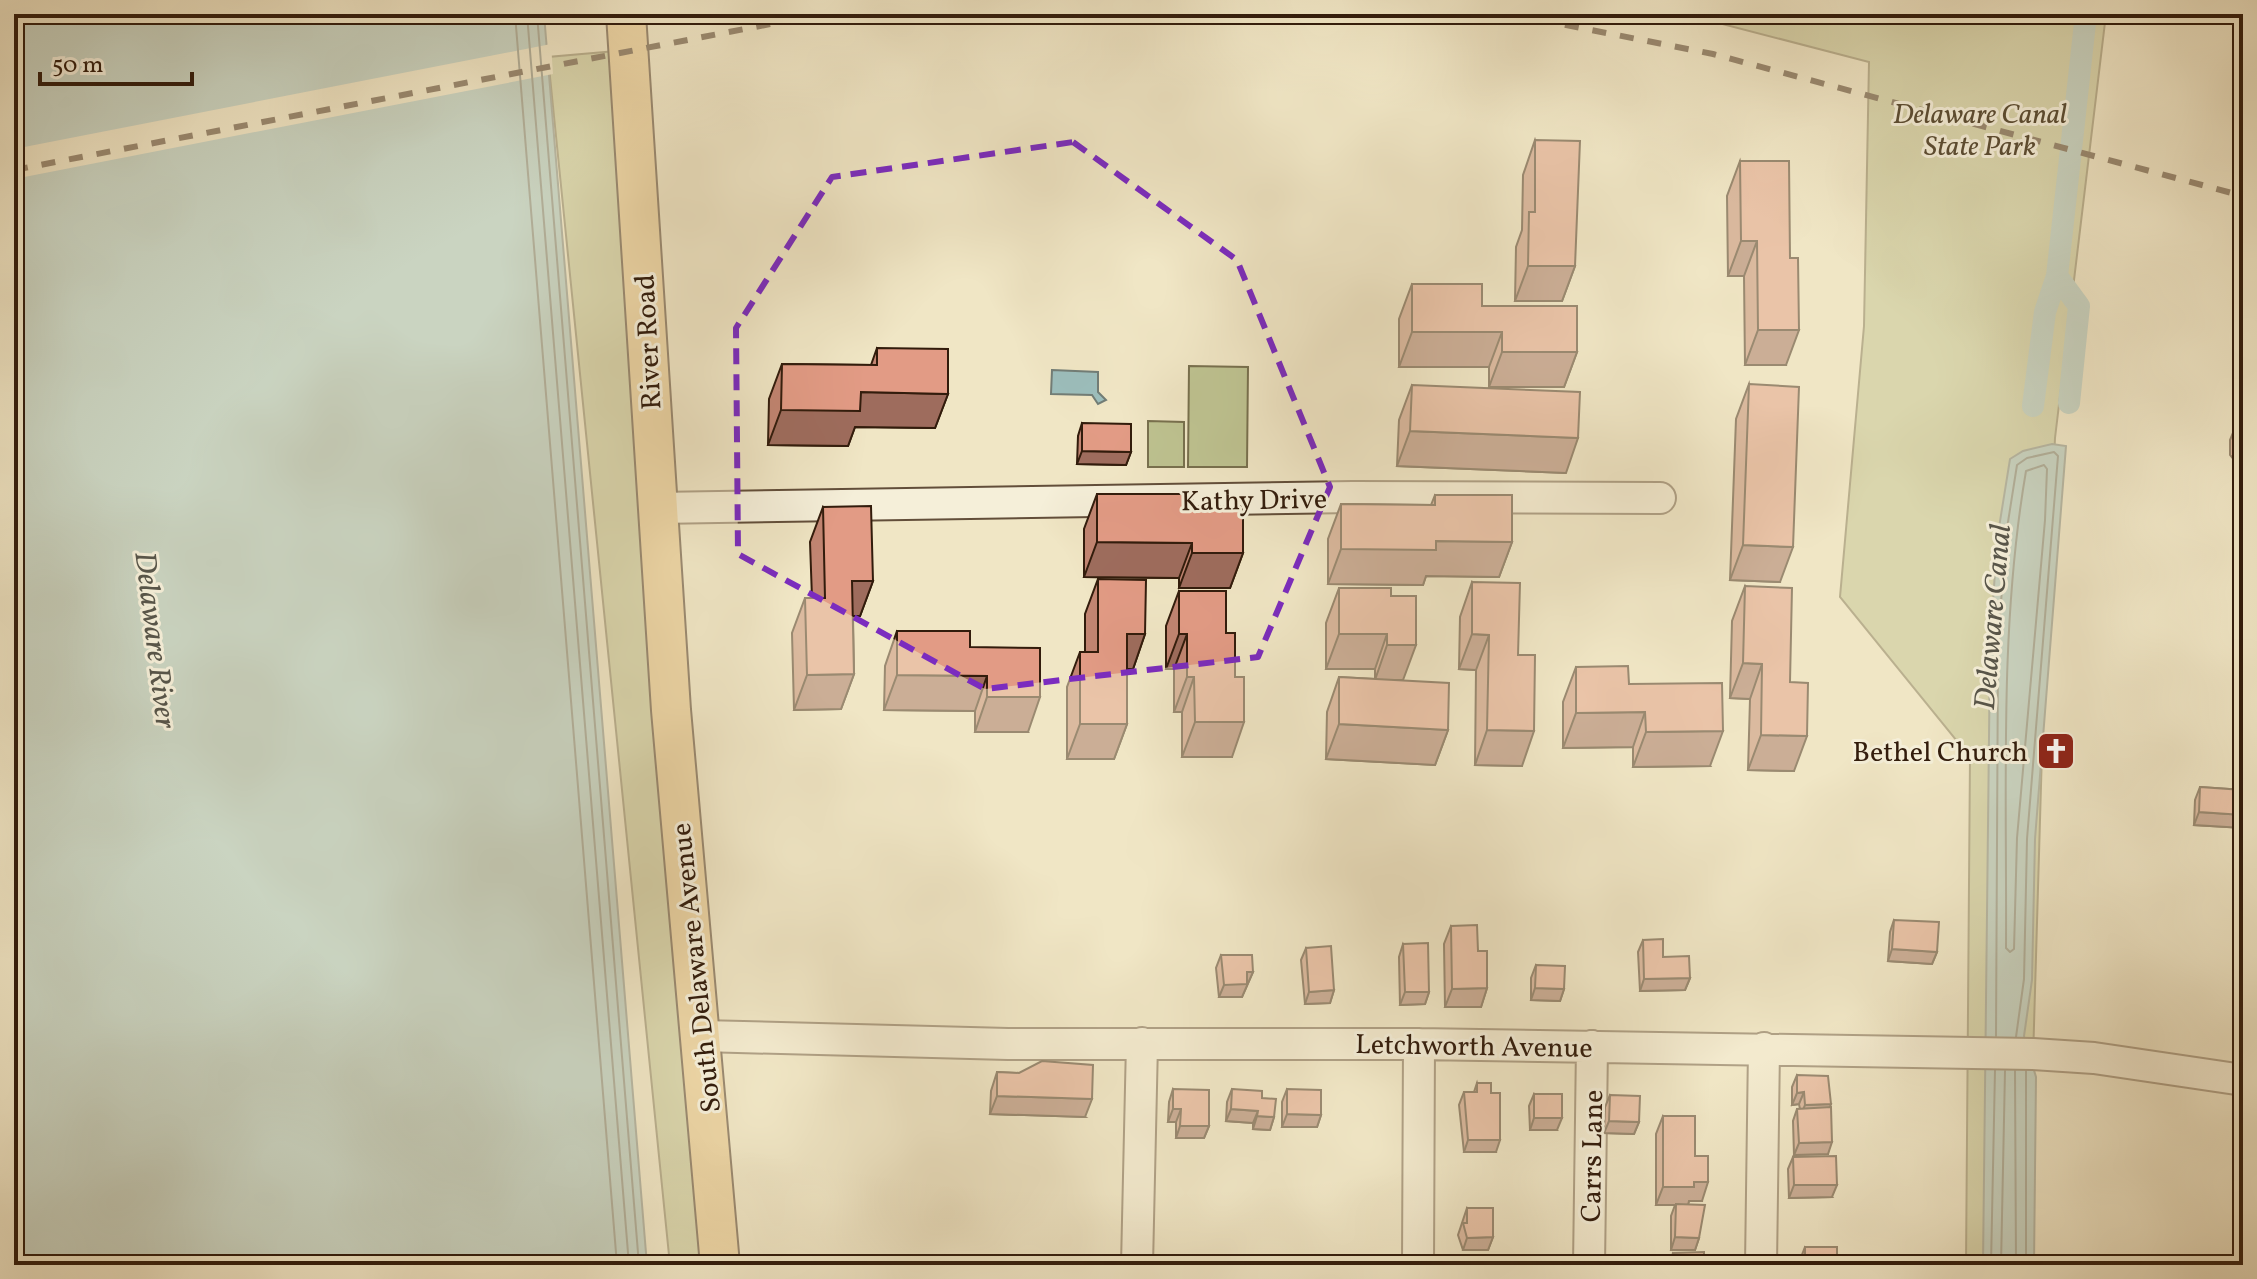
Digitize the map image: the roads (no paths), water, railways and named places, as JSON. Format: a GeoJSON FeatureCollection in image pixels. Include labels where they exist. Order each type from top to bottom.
{"type":"FeatureCollection","features":[{"type":"Feature","properties":{"kind":"main road","name":"River Road"},"geometry":{"type":"LineString","coordinates":[[626,14],[668,671]]}},
{"type":"Feature","properties":{"kind":"main road","name":"South Delaware Avenue"},"geometry":{"type":"LineString","coordinates":[[668,671],[720,1265]]}},
{"type":"Feature","properties":{"kind":"street","name":"Kathy Drive"},"geometry":{"type":"LineString","coordinates":[[657,508],[1353,497],[1660,498]]}},
{"type":"Feature","properties":{"kind":"street","name":"Letchworth Avenue"},"geometry":{"type":"LineString","coordinates":[[702,1036],[1008,1044],[1419,1044],[2033,1054],[2094,1058],[2243,1080]]}},
{"type":"Feature","properties":{"kind":"street"},"geometry":{"type":"LineString","coordinates":[[1137,1265],[1142,1043]]}},
{"type":"Feature","properties":{"kind":"street"},"geometry":{"type":"LineString","coordinates":[[1418,1265],[1419,1044]]}},
{"type":"Feature","properties":{"kind":"street","name":"Carrs Lane"},"geometry":{"type":"LineString","coordinates":[[1589,1265],[1592,1046]]}},
{"type":"Feature","properties":{"kind":"street"},"geometry":{"type":"LineString","coordinates":[[1761,1265],[1764,1048]]}},
{"type":"Feature","properties":{"kind":"water","name":"Delaware River"},"geometry":{"type":"Polygon","coordinates":[[[14,14],[544,14],[647,1265],[14,1265],[14,14]]]}},
{"type":"Feature","properties":{"kind":"water"},"geometry":{"type":"Polygon","coordinates":[[[1052,370],[1098,372],[1098,392],[1106,400],[1098,404],[1092,395],[1051,394],[1052,370]]]}},
{"type":"Feature","properties":{"kind":"water"},"geometry":{"type":"Polygon","coordinates":[[[2052,444],[2066,446],[2035,839],[2032,980],[2024,1036],[2036,1077],[2034,1265],[1983,1265],[1990,650],[1997,540],[2010,459],[2023,451],[2052,444]]]}},
{"type":"Feature","properties":{"kind":"waterway","name":"Delaware Canal"},"geometry":{"type":"LineString","coordinates":[[2033,406],[2045,312],[2057,276],[2086,14]]}},
{"type":"Feature","properties":{"kind":"waterway","name":"Delaware Canal"},"geometry":{"type":"LineString","coordinates":[[2057,276],[2079,306],[2069,403]]}},
{"type":"Feature","properties":{"kind":"railway"},"geometry":{"type":"LineString","coordinates":[[14,170],[822,14]]}},
{"type":"Feature","properties":{"kind":"railway"},"geometry":{"type":"LineString","coordinates":[[1510,14],[1713,54],[2243,196]]}},
{"type":"Feature","properties":{"kind":"place","name":"Bethel Church"},"geometry":{"type":"Point","coordinates":[2056,751]}},
{"type":"Feature","properties":{"kind":"park label","name":"Delaware Canal State Park"},"geometry":{"type":"Point","coordinates":[1980,129]}}]}
